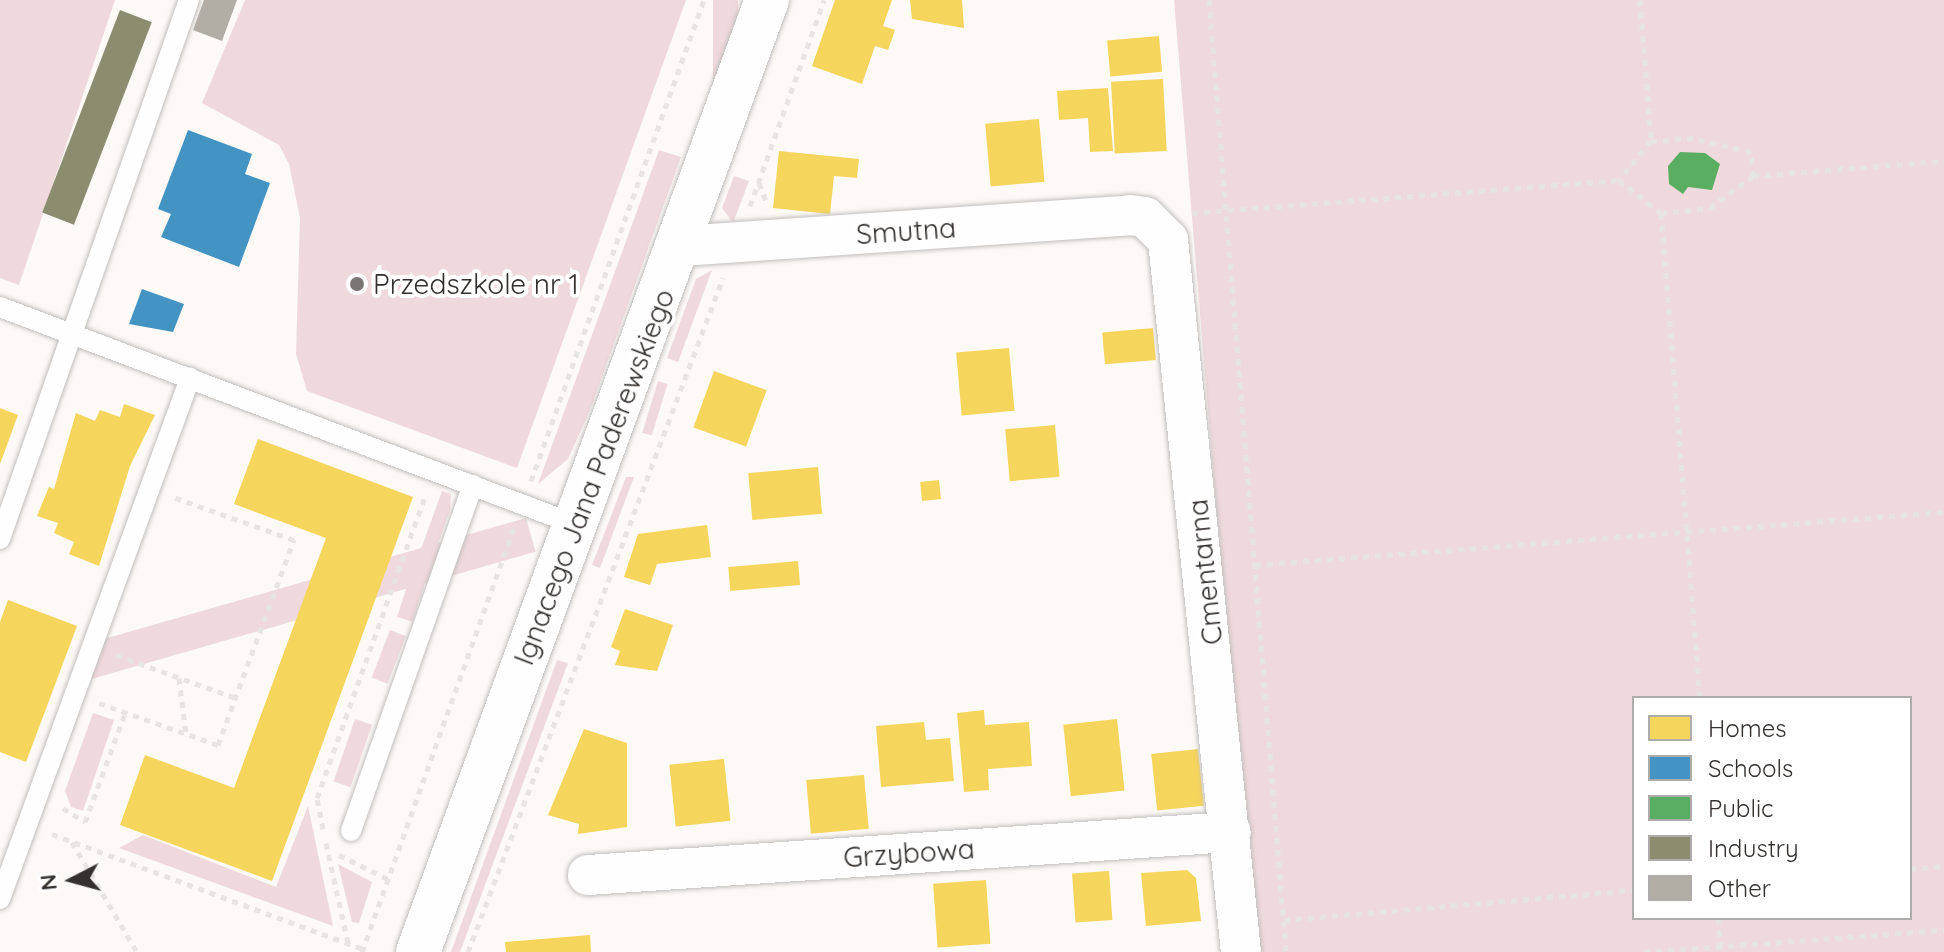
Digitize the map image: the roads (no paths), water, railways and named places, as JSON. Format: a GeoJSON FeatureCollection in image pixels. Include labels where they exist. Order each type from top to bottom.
{"type":"FeatureCollection","features":[{"type":"Feature","properties":{"kind":"main road","name":"Ignacego Jana Paderewskiego"},"geometry":{"type":"LineString","coordinates":[[418,952],[574,524],[681,246],[767,0]]}},
{"type":"Feature","properties":{"kind":"street","name":"Smutna"},"geometry":{"type":"LineString","coordinates":[[681,246],[1130,215]]}},
{"type":"Feature","properties":{"kind":"street","name":"Cmentarna"},"geometry":{"type":"LineString","coordinates":[[1130,215],[1157,226],[1175,260],[1241,952]]}},
{"type":"Feature","properties":{"kind":"street","name":"Grzybowa"},"geometry":{"type":"LineString","coordinates":[[588,875],[1231,832]]}},
{"type":"Feature","properties":{"kind":"lane"},"geometry":{"type":"LineString","coordinates":[[0,539],[189,0]]}},
{"type":"Feature","properties":{"kind":"lane"},"geometry":{"type":"LineString","coordinates":[[0,307],[574,524]]}},
{"type":"Feature","properties":{"kind":"lane"},"geometry":{"type":"LineString","coordinates":[[0,899],[8,854],[28,825],[190,378]]}},
{"type":"Feature","properties":{"kind":"lane"},"geometry":{"type":"LineString","coordinates":[[351,831],[473,485]]}},
{"type":"Feature","properties":{"kind":"place","name":"Przedszkole nr 1"},"geometry":{"type":"Point","coordinates":[357,284]}}]}
